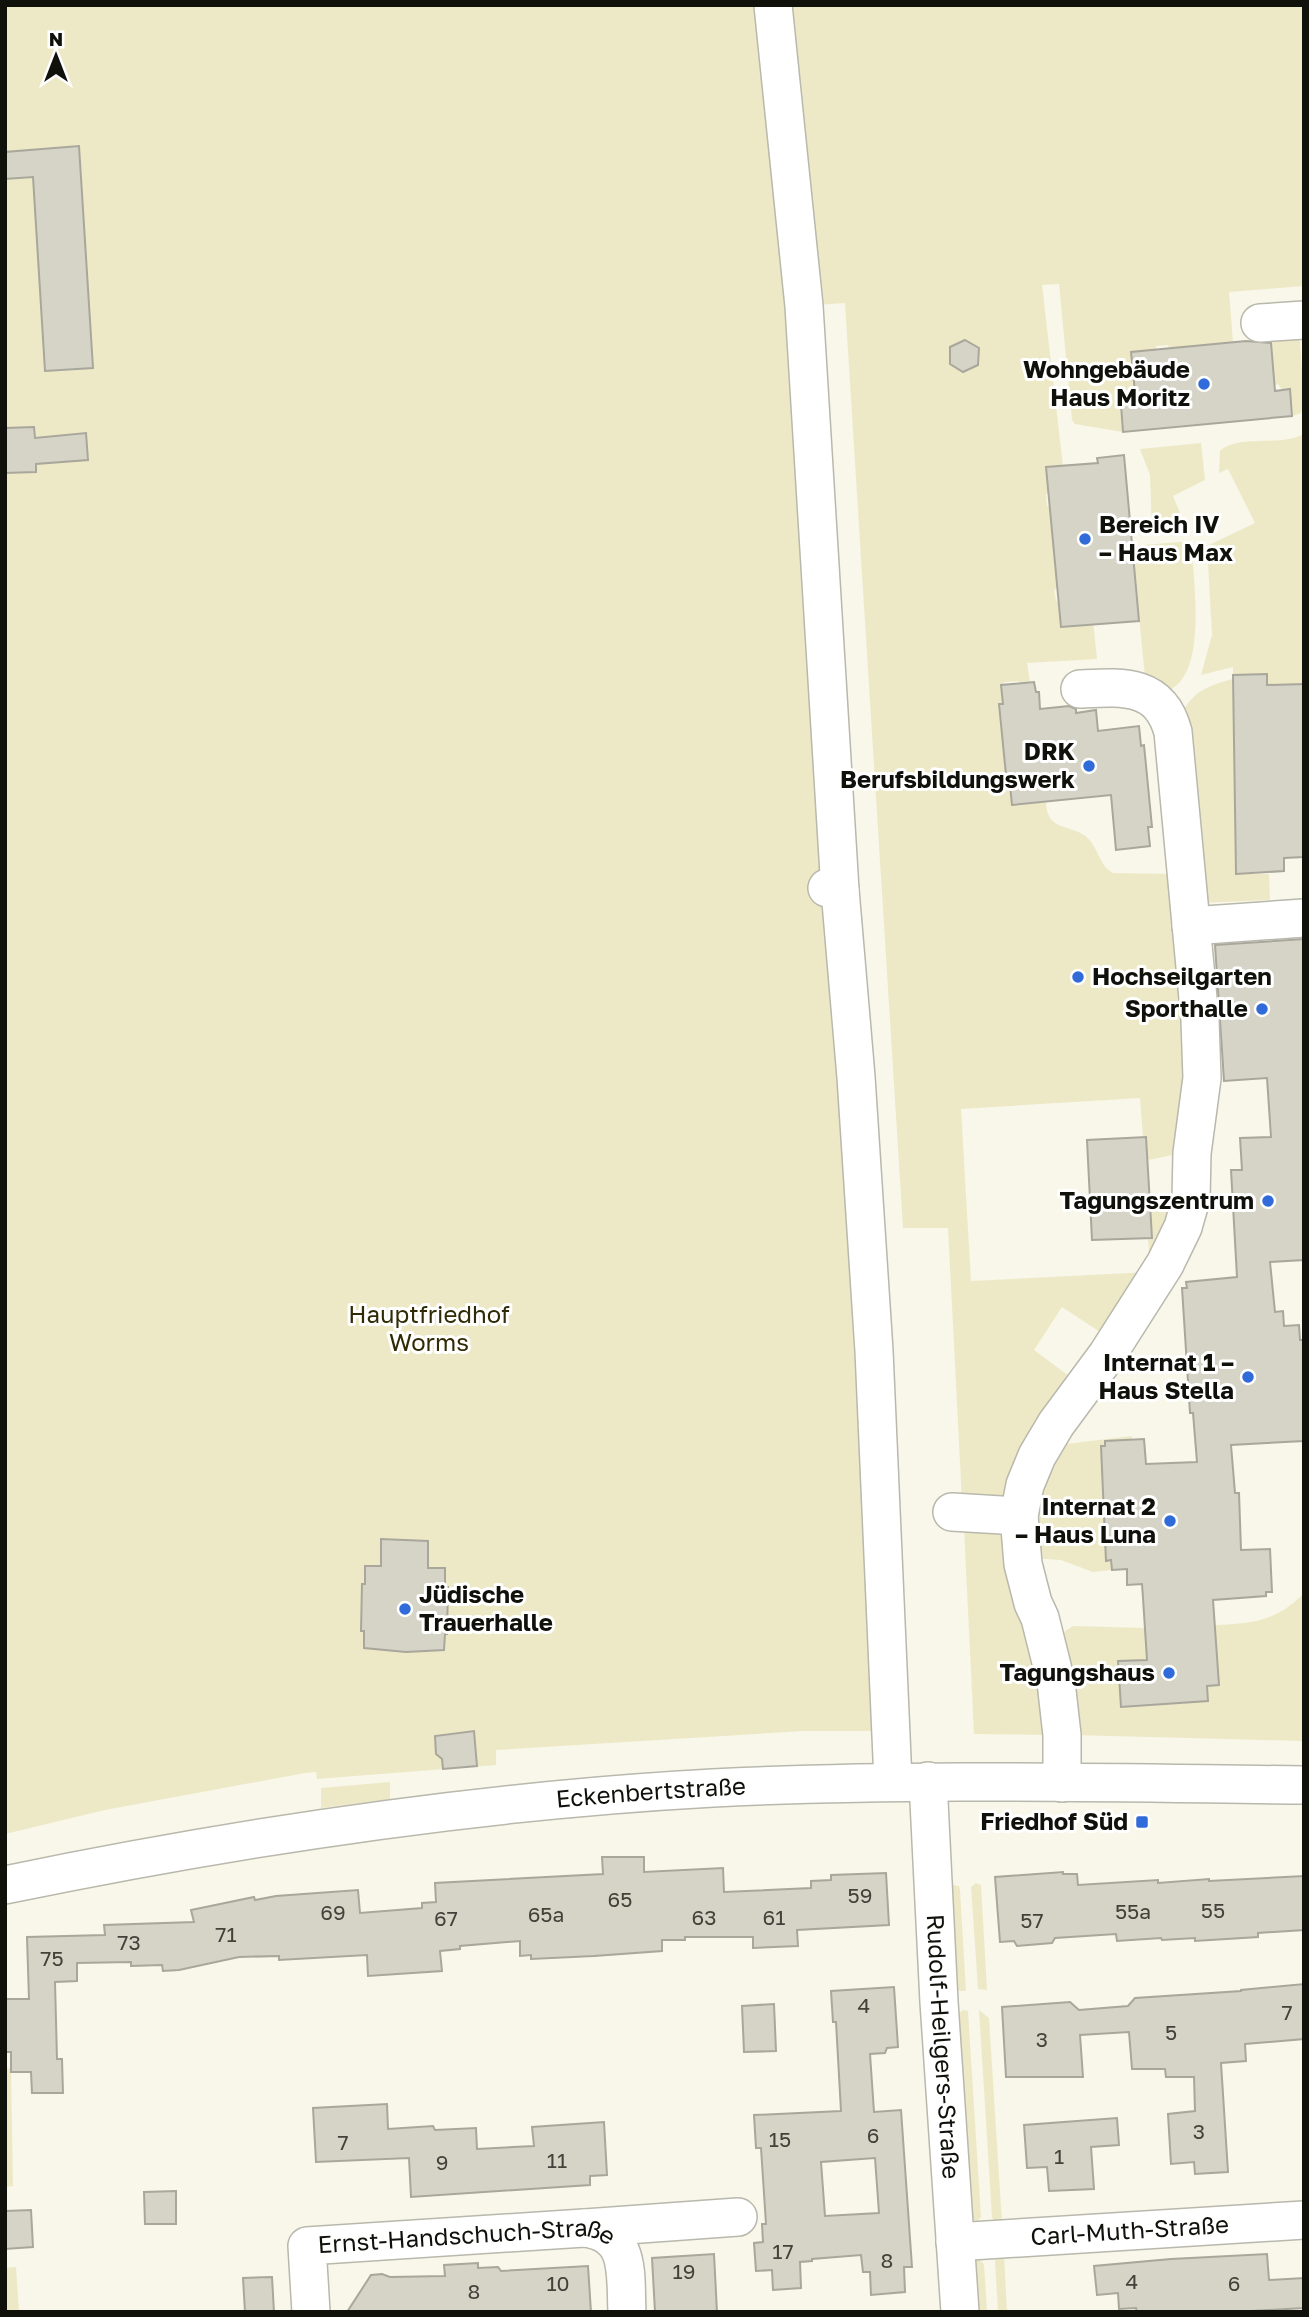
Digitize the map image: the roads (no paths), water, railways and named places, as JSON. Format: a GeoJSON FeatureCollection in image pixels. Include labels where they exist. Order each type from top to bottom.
{"type":"FeatureCollection","features":[{"type":"Feature","properties":{"kind":"street","name":"Rudolf-Heilgers-Straße"},"geometry":{"type":"LineString","coordinates":[[773,5],[804,306],[833,889],[857,1091],[874,1351],[910,1781],[939,2001],[960,2312]]}},
{"type":"Feature","properties":{"kind":"street"},"geometry":{"type":"LineString","coordinates":[[1260,323],[1304,320]]}},
{"type":"Feature","properties":{"kind":"street"},"geometry":{"type":"LineString","coordinates":[[1062,1783],[1062,1735],[1056,1682],[1023,1564],[1019,1516],[1025,1485],[1037,1456],[1056,1424],[1107,1355],[1165,1264],[1191,1199],[1192,1153],[1202,1079],[1191,926],[1173,732],[1169,718],[1161,703],[1140,691],[1115,688],[1080,689]]}},
{"type":"Feature","properties":{"kind":"street"},"geometry":{"type":"LineString","coordinates":[[1191,926],[1304,918]]}},
{"type":"Feature","properties":{"kind":"street"},"geometry":{"type":"LineString","coordinates":[[952,1512],[1019,1516]]}},
{"type":"Feature","properties":{"kind":"street","name":"Eckenbertstraße"},"geometry":{"type":"LineString","coordinates":[[5,1885],[227,1843],[503,1806],[687,1790],[910,1781],[1304,1785]]}},
{"type":"Feature","properties":{"kind":"street"},"geometry":{"type":"LineString","coordinates":[[584,2228],[738,2217]]}},
{"type":"Feature","properties":{"kind":"street","name":"Carl-Muth-Straße"},"geometry":{"type":"LineString","coordinates":[[955,2242],[1304,2220]]}},
{"type":"Feature","properties":{"kind":"street","name":"Ernst-Handschuch-Straße"},"geometry":{"type":"LineString","coordinates":[[311,2312],[307,2246],[584,2228],[596,2229],[608,2235],[617,2243],[623,2254],[627,2312]]}},
{"type":"Feature","properties":{"kind":"place","name":"Wohngebäude Haus Moritz"},"geometry":{"type":"Point","coordinates":[1204,384]}},
{"type":"Feature","properties":{"kind":"place","name":"Bereich IV – Haus Max"},"geometry":{"type":"Point","coordinates":[1085,539]}},
{"type":"Feature","properties":{"kind":"place","name":"DRK Berufsbildungswerk"},"geometry":{"type":"Point","coordinates":[1089,766]}},
{"type":"Feature","properties":{"kind":"place","name":"Hochseilgarten"},"geometry":{"type":"Point","coordinates":[1078,977]}},
{"type":"Feature","properties":{"kind":"place","name":"Sporthalle"},"geometry":{"type":"Point","coordinates":[1262,1009]}},
{"type":"Feature","properties":{"kind":"place","name":"Tagungszentrum"},"geometry":{"type":"Point","coordinates":[1268,1201]}},
{"type":"Feature","properties":{"kind":"place","name":"Internat 1 – Haus Stella"},"geometry":{"type":"Point","coordinates":[1248,1377]}},
{"type":"Feature","properties":{"kind":"place","name":"Internat 2 – Haus Luna"},"geometry":{"type":"Point","coordinates":[1170,1521]}},
{"type":"Feature","properties":{"kind":"place","name":"Jüdische Trauerhalle"},"geometry":{"type":"Point","coordinates":[405,1609]}},
{"type":"Feature","properties":{"kind":"place","name":"Tagungshaus"},"geometry":{"type":"Point","coordinates":[1169,1673]}},
{"type":"Feature","properties":{"kind":"place","name":"Friedhof Süd"},"geometry":{"type":"Point","coordinates":[1142,1822]}},
{"type":"Feature","properties":{"kind":"park label","name":"Hauptfriedhof Worms"},"geometry":{"type":"Point","coordinates":[429,1329]}}]}
